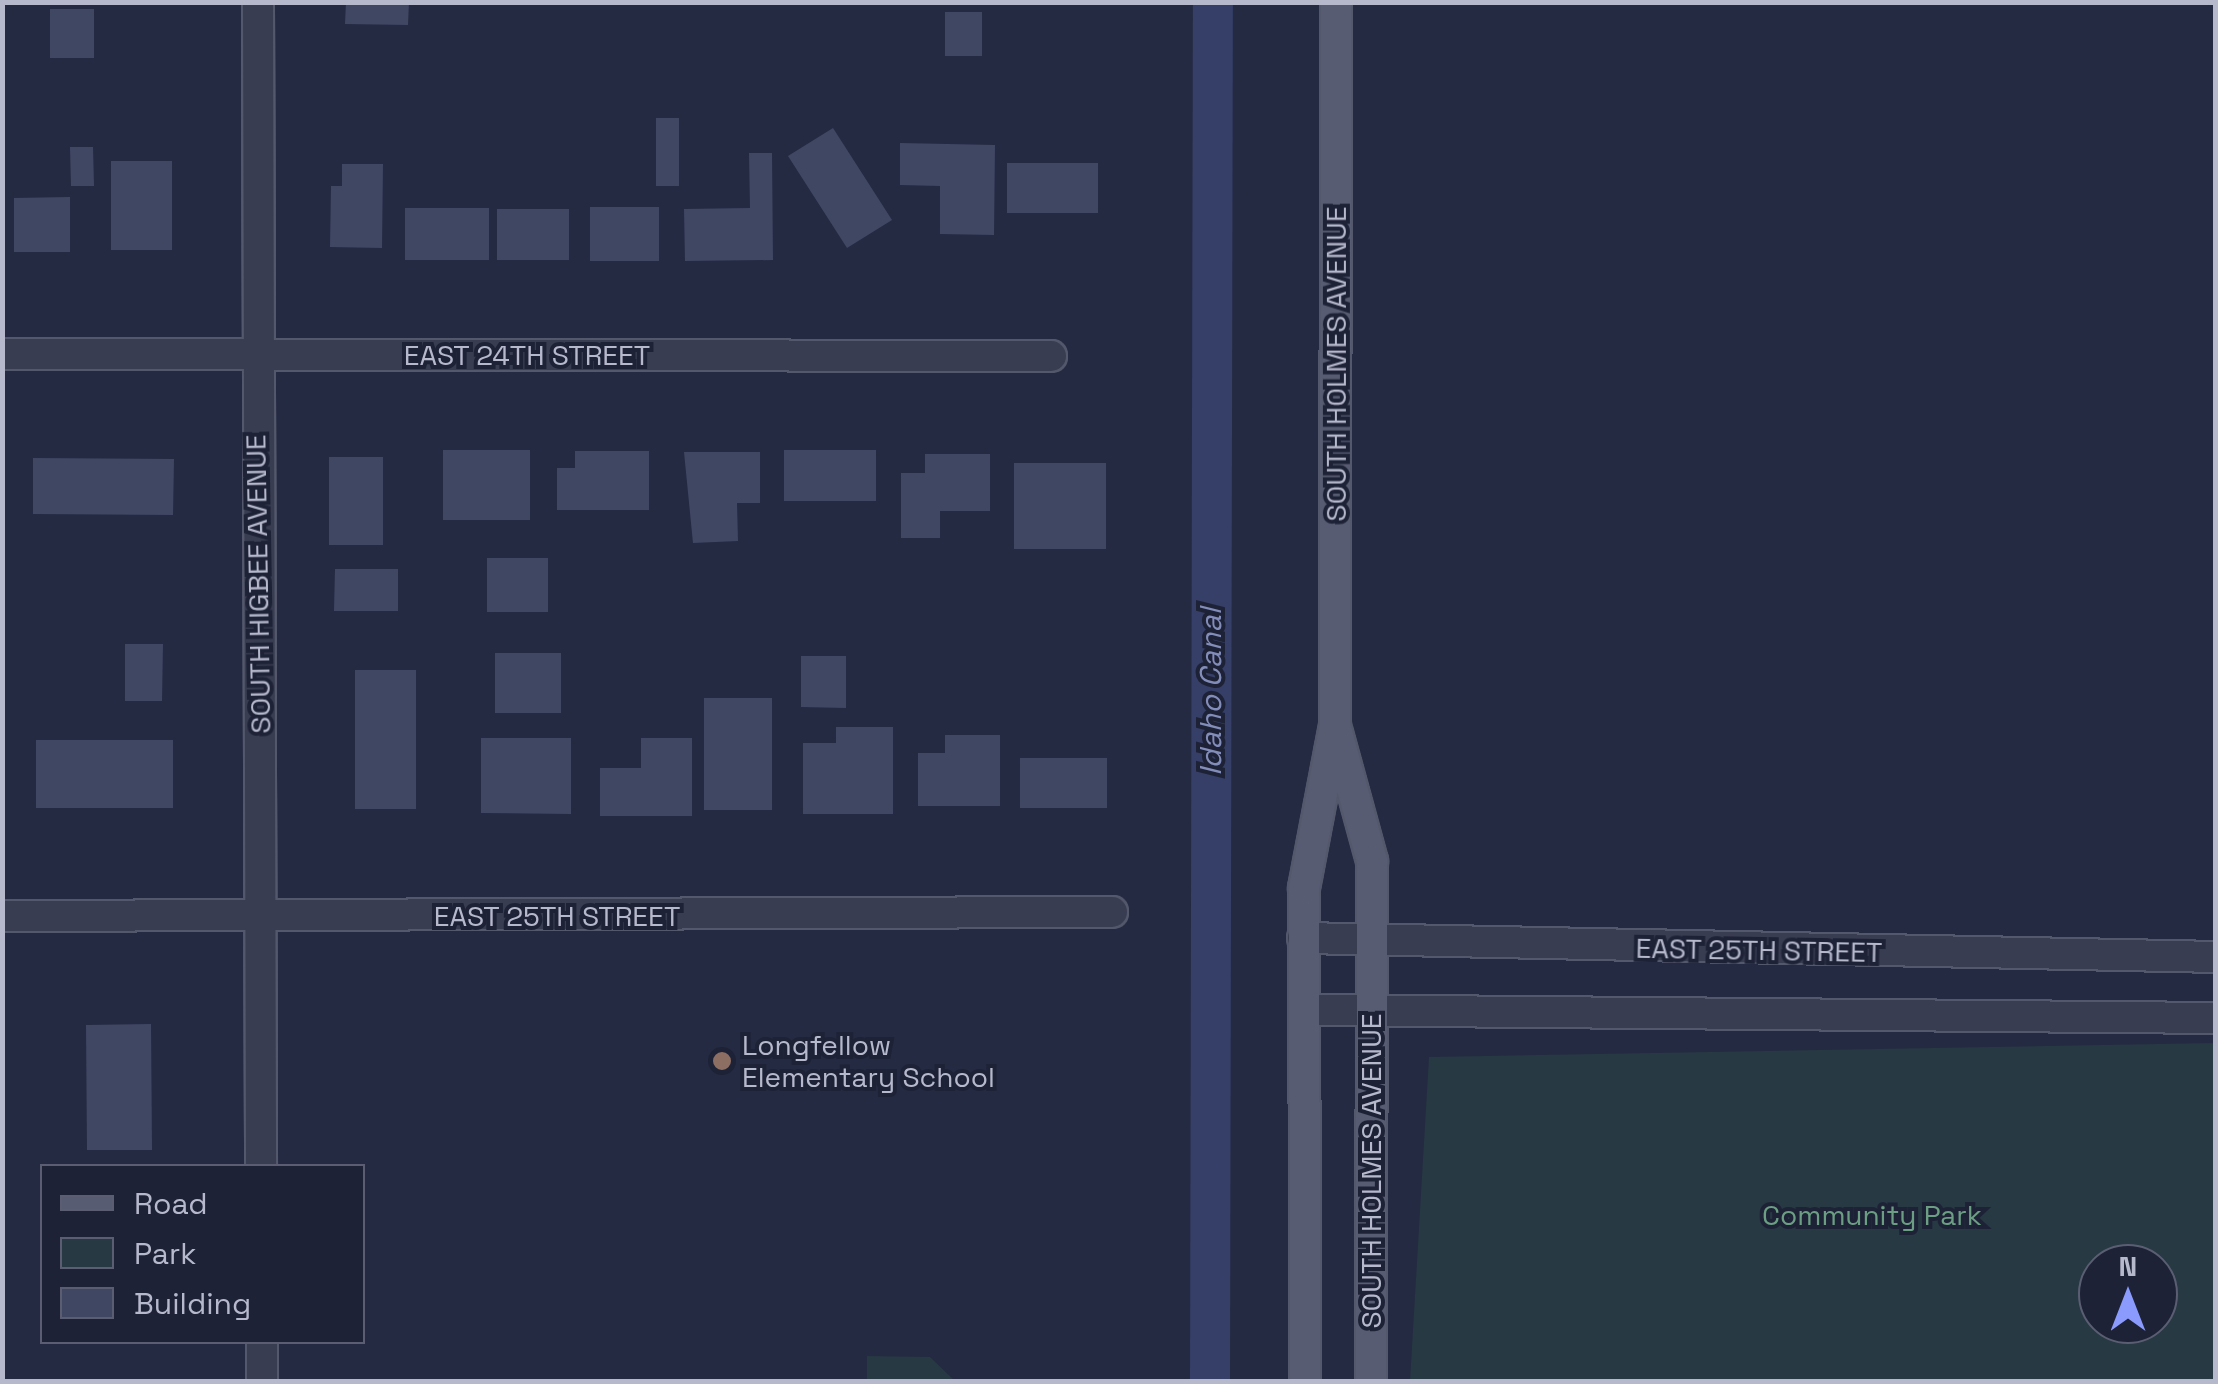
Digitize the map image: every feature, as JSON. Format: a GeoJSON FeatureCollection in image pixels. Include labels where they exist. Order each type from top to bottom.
{"type":"FeatureCollection","features":[{"type":"Feature","properties":{"kind":"main road","name":"SOUTH HOLMES AVENUE"},"geometry":{"type":"LineString","coordinates":[[1305,1382],[1304,888],[1335,725],[1336,2]]}},
{"type":"Feature","properties":{"kind":"main road","name":"SOUTH HOLMES AVENUE"},"geometry":{"type":"LineString","coordinates":[[1335,725],[1372,861],[1370,1382]]}},
{"type":"Feature","properties":{"kind":"street","name":"SOUTH HIGBEE AVENUE"},"geometry":{"type":"LineString","coordinates":[[258,2],[254,354],[261,1164]]}},
{"type":"Feature","properties":{"kind":"street","name":"EAST 24TH STREET"},"geometry":{"type":"LineString","coordinates":[[2,354],[1051,356]]}},
{"type":"Feature","properties":{"kind":"street","name":"EAST 25TH STREET"},"geometry":{"type":"LineString","coordinates":[[2,916],[1112,912]]}},
{"type":"Feature","properties":{"kind":"street","name":"EAST 25TH STREET"},"geometry":{"type":"LineString","coordinates":[[1303,938],[2216,957]]}},
{"type":"Feature","properties":{"kind":"street"},"geometry":{"type":"LineString","coordinates":[[1304,1010],[2216,1018]]}},
{"type":"Feature","properties":{"kind":"street"},"geometry":{"type":"LineString","coordinates":[[262,1344],[262,1382]]}},
{"type":"Feature","properties":{"kind":"green space","name":"Community Park"},"geometry":{"type":"Polygon","coordinates":[[[2215,1043],[2215,1381],[1410,1381],[1429,1057],[2215,1043]]]}},
{"type":"Feature","properties":{"kind":"green space"},"geometry":{"type":"Polygon","coordinates":[[[867,1356],[930,1357],[955,1381],[867,1381],[867,1356]]]}},
{"type":"Feature","properties":{"kind":"building"},"geometry":{"type":"Polygon","coordinates":[[[346,2],[409,2],[408,25],[345,24],[346,2]]]}},
{"type":"Feature","properties":{"kind":"building"},"geometry":{"type":"Polygon","coordinates":[[[50,9],[94,9],[94,58],[50,58],[50,9]]]}},
{"type":"Feature","properties":{"kind":"building"},"geometry":{"type":"Polygon","coordinates":[[[945,12],[982,12],[982,56],[945,56],[945,12]]]}},
{"type":"Feature","properties":{"kind":"building"},"geometry":{"type":"Polygon","coordinates":[[[656,118],[679,118],[679,186],[656,186],[656,118]]]}},
{"type":"Feature","properties":{"kind":"building"},"geometry":{"type":"Polygon","coordinates":[[[833,128],[892,220],[847,248],[788,156],[833,128]]]}},
{"type":"Feature","properties":{"kind":"building"},"geometry":{"type":"Polygon","coordinates":[[[900,143],[995,145],[994,235],[940,234],[940,186],[900,185],[900,143]]]}},
{"type":"Feature","properties":{"kind":"building"},"geometry":{"type":"Polygon","coordinates":[[[70,147],[93,147],[94,186],[71,186],[70,147]]]}},
{"type":"Feature","properties":{"kind":"building"},"geometry":{"type":"Polygon","coordinates":[[[749,153],[772,153],[773,260],[685,261],[684,209],[750,208],[749,153]]]}},
{"type":"Feature","properties":{"kind":"building"},"geometry":{"type":"Polygon","coordinates":[[[111,161],[172,161],[172,250],[111,250],[111,161]]]}},
{"type":"Feature","properties":{"kind":"building"},"geometry":{"type":"Polygon","coordinates":[[[1007,163],[1098,163],[1098,213],[1007,213],[1007,163]]]}},
{"type":"Feature","properties":{"kind":"building"},"geometry":{"type":"Polygon","coordinates":[[[342,164],[383,164],[382,248],[330,247],[331,186],[342,186],[342,164]]]}},
{"type":"Feature","properties":{"kind":"building"},"geometry":{"type":"Polygon","coordinates":[[[70,197],[70,252],[14,252],[14,198],[70,197]]]}},
{"type":"Feature","properties":{"kind":"building"},"geometry":{"type":"Polygon","coordinates":[[[590,207],[659,207],[659,261],[590,261],[590,207]]]}},
{"type":"Feature","properties":{"kind":"building"},"geometry":{"type":"Polygon","coordinates":[[[405,208],[489,208],[489,260],[405,260],[405,208]]]}},
{"type":"Feature","properties":{"kind":"building"},"geometry":{"type":"Polygon","coordinates":[[[497,209],[569,209],[569,260],[497,260],[497,209]]]}},
{"type":"Feature","properties":{"kind":"building"},"geometry":{"type":"Polygon","coordinates":[[[443,450],[530,450],[530,520],[443,520],[443,450]]]}},
{"type":"Feature","properties":{"kind":"building"},"geometry":{"type":"Polygon","coordinates":[[[784,450],[876,450],[876,501],[784,501],[784,450]]]}},
{"type":"Feature","properties":{"kind":"building"},"geometry":{"type":"Polygon","coordinates":[[[575,451],[649,451],[649,510],[557,510],[557,468],[575,468],[575,451]]]}},
{"type":"Feature","properties":{"kind":"building"},"geometry":{"type":"Polygon","coordinates":[[[684,452],[760,452],[760,503],[737,503],[738,541],[693,543],[684,452]]]}},
{"type":"Feature","properties":{"kind":"building"},"geometry":{"type":"Polygon","coordinates":[[[925,454],[990,454],[990,511],[940,511],[940,538],[901,538],[901,473],[925,473],[925,454]]]}},
{"type":"Feature","properties":{"kind":"building"},"geometry":{"type":"Polygon","coordinates":[[[329,457],[383,457],[383,545],[329,545],[329,457]]]}},
{"type":"Feature","properties":{"kind":"building"},"geometry":{"type":"Polygon","coordinates":[[[33,458],[174,459],[173,515],[33,514],[33,458]]]}},
{"type":"Feature","properties":{"kind":"building"},"geometry":{"type":"Polygon","coordinates":[[[1014,463],[1106,463],[1106,549],[1014,549],[1014,463]]]}},
{"type":"Feature","properties":{"kind":"building"},"geometry":{"type":"Polygon","coordinates":[[[487,558],[548,558],[548,612],[487,612],[487,558]]]}},
{"type":"Feature","properties":{"kind":"building"},"geometry":{"type":"Polygon","coordinates":[[[335,569],[398,569],[398,611],[334,611],[335,569]]]}},
{"type":"Feature","properties":{"kind":"building"},"geometry":{"type":"Polygon","coordinates":[[[125,644],[163,644],[162,701],[125,701],[125,644]]]}},
{"type":"Feature","properties":{"kind":"building"},"geometry":{"type":"Polygon","coordinates":[[[495,653],[561,653],[561,713],[495,713],[495,653]]]}},
{"type":"Feature","properties":{"kind":"building"},"geometry":{"type":"Polygon","coordinates":[[[801,656],[846,656],[846,708],[801,707],[801,656]]]}},
{"type":"Feature","properties":{"kind":"building"},"geometry":{"type":"Polygon","coordinates":[[[355,670],[416,670],[416,809],[355,809],[355,670]]]}},
{"type":"Feature","properties":{"kind":"building"},"geometry":{"type":"Polygon","coordinates":[[[704,698],[772,698],[772,810],[704,810],[704,698]]]}},
{"type":"Feature","properties":{"kind":"building"},"geometry":{"type":"Polygon","coordinates":[[[836,727],[893,727],[893,814],[803,814],[803,743],[836,743],[836,727]]]}},
{"type":"Feature","properties":{"kind":"building"},"geometry":{"type":"Polygon","coordinates":[[[945,735],[1000,735],[1000,806],[918,806],[918,753],[945,753],[945,735]]]}},
{"type":"Feature","properties":{"kind":"building"},"geometry":{"type":"Polygon","coordinates":[[[481,738],[571,738],[571,814],[481,813],[481,738]]]}},
{"type":"Feature","properties":{"kind":"building"},"geometry":{"type":"Polygon","coordinates":[[[641,738],[692,738],[692,816],[600,816],[600,768],[641,768],[641,738]]]}},
{"type":"Feature","properties":{"kind":"building"},"geometry":{"type":"Polygon","coordinates":[[[36,740],[173,740],[173,808],[36,808],[36,740]]]}},
{"type":"Feature","properties":{"kind":"building"},"geometry":{"type":"Polygon","coordinates":[[[1020,758],[1107,758],[1107,808],[1020,808],[1020,758]]]}},
{"type":"Feature","properties":{"kind":"building"},"geometry":{"type":"Polygon","coordinates":[[[151,1024],[152,1150],[87,1150],[86,1025],[151,1024]]]}},
{"type":"Feature","properties":{"kind":"waterway","name":"Idaho Canal"},"geometry":{"type":"LineString","coordinates":[[1210,1382],[1213,2]]}},
{"type":"Feature","properties":{"kind":"place","name":"Longfellow Elementary School"},"geometry":{"type":"Point","coordinates":[722,1061]}}]}
